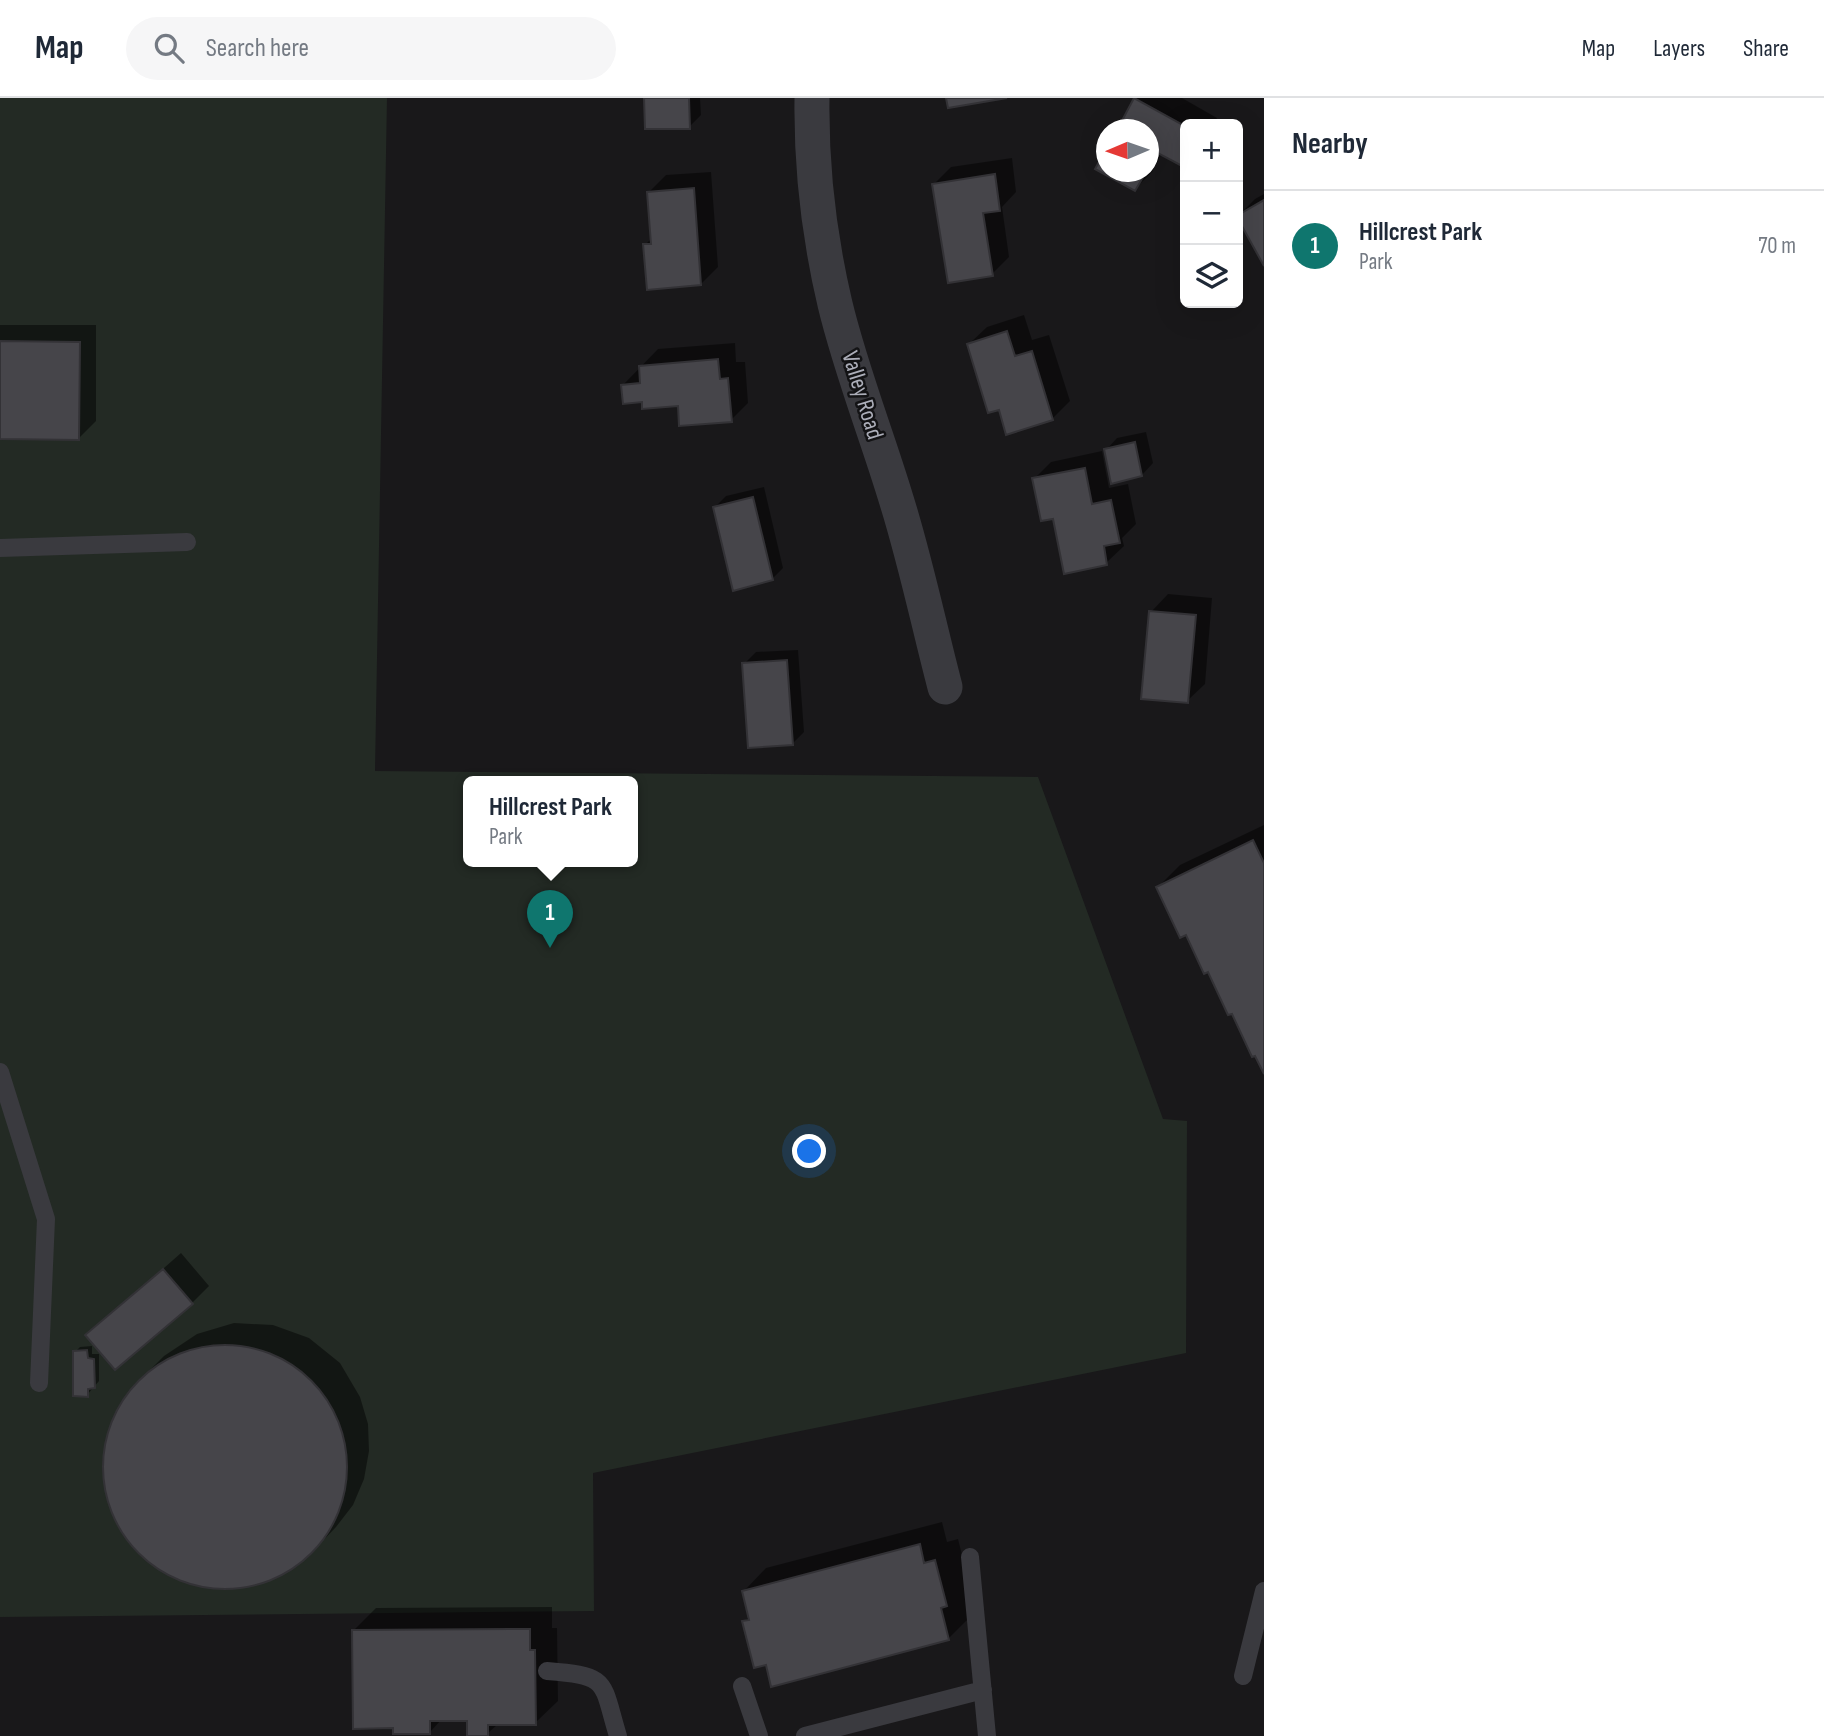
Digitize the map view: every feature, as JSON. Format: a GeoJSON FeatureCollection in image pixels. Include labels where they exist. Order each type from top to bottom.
{"type":"FeatureCollection","features":[{"type":"Feature","properties":{"kind":"street","name":"Valley Road"},"geometry":{"type":"LineString","coordinates":[[812,98],[812,166],[836,305],[898,502],[945,687]]}},
{"type":"Feature","properties":{"kind":"lane"},"geometry":{"type":"LineString","coordinates":[[0,548],[187,542]]}},
{"type":"Feature","properties":{"kind":"lane"},"geometry":{"type":"LineString","coordinates":[[0,1072],[46,1219],[39,1383]]}},
{"type":"Feature","properties":{"kind":"lane"},"geometry":{"type":"LineString","coordinates":[[970,1557],[987,1736]]}},
{"type":"Feature","properties":{"kind":"lane"},"geometry":{"type":"LineString","coordinates":[[1243,1676],[1264,1591]]}},
{"type":"Feature","properties":{"kind":"lane"},"geometry":{"type":"LineString","coordinates":[[547,1671],[590,1676],[603,1684],[618,1736]]}},
{"type":"Feature","properties":{"kind":"lane"},"geometry":{"type":"LineString","coordinates":[[742,1686],[758,1736]]}},
{"type":"Feature","properties":{"kind":"lane"},"geometry":{"type":"LineString","coordinates":[[806,1736],[983,1690]]}},
{"type":"Feature","properties":{"kind":"shaded area"},"geometry":{"type":"Polygon","coordinates":[[[0,98],[387,98],[375,771],[1038,777],[1163,1119],[1187,1121],[1186,1353],[593,1473],[594,1611],[0,1617],[0,98]]]}},
{"type":"Feature","properties":{"kind":"building"},"geometry":{"type":"Polygon","coordinates":[[[644,98],[689,98],[690,129],[645,129],[644,98]]]}},
{"type":"Feature","properties":{"kind":"building"},"geometry":{"type":"Polygon","coordinates":[[[946,98],[1007,98],[948,108],[946,98]]]}},
{"type":"Feature","properties":{"kind":"building"},"geometry":{"type":"Polygon","coordinates":[[[1134,98],[1180,123],[1180,165],[1159,154],[1159,119],[1123,119],[1134,98]]]}},
{"type":"Feature","properties":{"kind":"building"},"geometry":{"type":"Polygon","coordinates":[[[995,174],[1000,211],[983,213],[993,276],[948,283],[932,184],[995,174]]]}},
{"type":"Feature","properties":{"kind":"building"},"geometry":{"type":"Polygon","coordinates":[[[1119,182],[1140,182],[1135,191],[1119,182]]]}},
{"type":"Feature","properties":{"kind":"building"},"geometry":{"type":"Polygon","coordinates":[[[694,188],[701,285],[647,290],[643,244],[651,244],[647,192],[694,188]]]}},
{"type":"Feature","properties":{"kind":"building"},"geometry":{"type":"Polygon","coordinates":[[[1264,200],[1264,266],[1243,228],[1243,212],[1264,200]]]}},
{"type":"Feature","properties":{"kind":"building"},"geometry":{"type":"Polygon","coordinates":[[[1007,331],[1015,356],[1032,351],[1053,420],[1006,435],[999,410],[988,413],[967,344],[1007,331]]]}},
{"type":"Feature","properties":{"kind":"building"},"geometry":{"type":"Polygon","coordinates":[[[0,341],[80,342],[79,440],[0,439],[0,341]]]}},
{"type":"Feature","properties":{"kind":"building"},"geometry":{"type":"Polygon","coordinates":[[[718,359],[720,379],[728,378],[732,422],[679,426],[678,406],[642,409],[642,402],[623,404],[621,385],[640,383],[639,366],[718,359]]]}},
{"type":"Feature","properties":{"kind":"building"},"geometry":{"type":"Polygon","coordinates":[[[1135,442],[1142,476],[1111,484],[1104,449],[1135,442]]]}},
{"type":"Feature","properties":{"kind":"building"},"geometry":{"type":"Polygon","coordinates":[[[1085,468],[1092,504],[1111,500],[1120,543],[1104,546],[1107,565],[1064,574],[1053,519],[1041,521],[1032,478],[1085,468]]]}},
{"type":"Feature","properties":{"kind":"building"},"geometry":{"type":"Polygon","coordinates":[[[753,497],[773,580],[733,591],[713,507],[753,497]]]}},
{"type":"Feature","properties":{"kind":"building"},"geometry":{"type":"Polygon","coordinates":[[[1149,611],[1196,615],[1188,703],[1141,699],[1149,611]]]}},
{"type":"Feature","properties":{"kind":"building"},"geometry":{"type":"Polygon","coordinates":[[[787,660],[793,745],[748,748],[742,663],[787,660]]]}},
{"type":"Feature","properties":{"kind":"building"},"geometry":{"type":"Polygon","coordinates":[[[1253,840],[1264,863],[1264,1074],[1255,1056],[1252,1057],[1232,1014],[1228,1015],[1208,972],[1204,974],[1186,935],[1180,938],[1156,887],[1253,840]]]}},
{"type":"Feature","properties":{"kind":"building"},"geometry":{"type":"Polygon","coordinates":[[[163,1269],[193,1304],[115,1370],[85,1335],[163,1269]]]}},
{"type":"Feature","properties":{"kind":"building"},"geometry":{"type":"Polygon","coordinates":[[[213,1345],[237,1345],[283,1359],[319,1389],[338,1420],[345,1443],[345,1491],[333,1525],[303,1561],[283,1575],[260,1584],[237,1589],[213,1589],[167,1575],[131,1545],[117,1525],[108,1502],[103,1479],[103,1455],[117,1409],[147,1373],[167,1359],[190,1350],[213,1345]]]}},
{"type":"Feature","properties":{"kind":"building"},"geometry":{"type":"Polygon","coordinates":[[[87,1350],[88,1358],[94,1359],[95,1388],[88,1389],[88,1397],[73,1396],[73,1351],[87,1350]]]}},
{"type":"Feature","properties":{"kind":"building"},"geometry":{"type":"Polygon","coordinates":[[[920,1544],[924,1563],[935,1560],[947,1606],[941,1608],[949,1640],[771,1687],[766,1665],[754,1668],[742,1621],[749,1620],[742,1591],[920,1544]]]}},
{"type":"Feature","properties":{"kind":"building"},"geometry":{"type":"Polygon","coordinates":[[[530,1629],[530,1650],[535,1650],[536,1725],[488,1725],[488,1736],[467,1736],[467,1721],[430,1721],[430,1734],[393,1734],[393,1728],[353,1729],[352,1630],[530,1629]]]}},
{"type":"Feature","properties":{"kind":"place","name":"Hillcrest Park"},"geometry":{"type":"Point","coordinates":[550,948]}}]}
